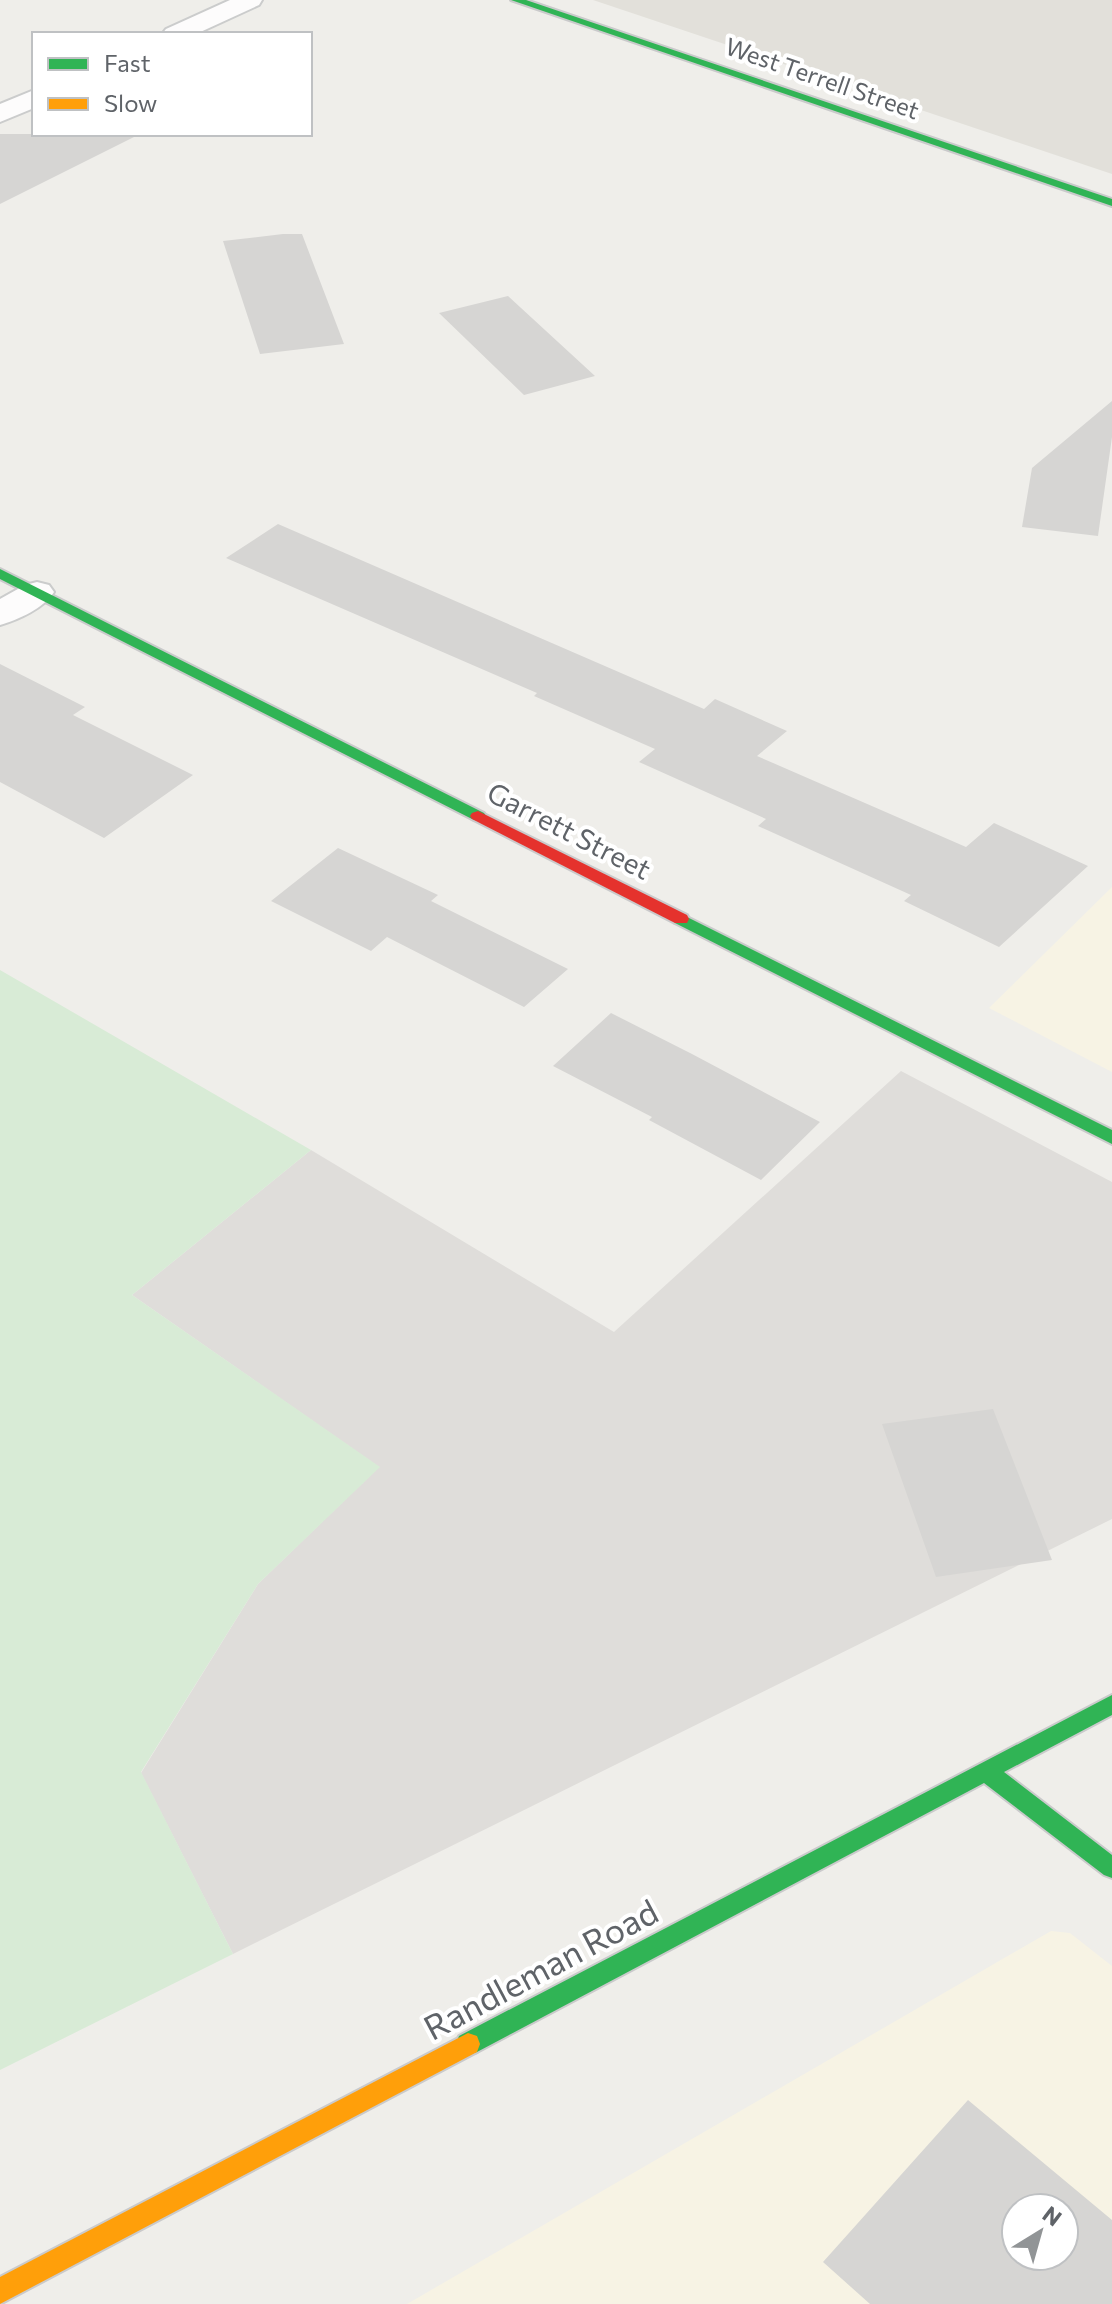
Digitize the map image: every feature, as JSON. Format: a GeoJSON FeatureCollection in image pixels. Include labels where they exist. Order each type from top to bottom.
{"type":"FeatureCollection","features":[{"type":"Feature","properties":{"kind":"street"},"geometry":{"type":"LineString","coordinates":[[179,32],[250,0]]}},
{"type":"Feature","properties":{"kind":"street","name":"West Terrell Street"},"geometry":{"type":"LineString","coordinates":[[516,0],[1112,203]]}},
{"type":"Feature","properties":{"kind":"street"},"geometry":{"type":"LineString","coordinates":[[0,114],[32,99]]}},
{"type":"Feature","properties":{"kind":"street","name":"Garrett Street"},"geometry":{"type":"LineString","coordinates":[[0,573],[1112,1138]]}},
{"type":"Feature","properties":{"kind":"street"},"geometry":{"type":"LineString","coordinates":[[0,614],[37,592]]}},
{"type":"Feature","properties":{"kind":"street","name":"Randleman Road"},"geometry":{"type":"LineString","coordinates":[[0,2291],[1112,1704]]}},
{"type":"Feature","properties":{"kind":"street"},"geometry":{"type":"LineString","coordinates":[[986,1771],[1112,1868]]}},
{"type":"Feature","properties":{"kind":"shaded area"},"geometry":{"type":"Polygon","coordinates":[[[593,0],[1112,0],[1112,174],[593,0]]]}},
{"type":"Feature","properties":{"kind":"shaded area"},"geometry":{"type":"Polygon","coordinates":[[[1112,887],[1112,1072],[989,1008],[1112,887]]]}},
{"type":"Feature","properties":{"kind":"shaded area"},"geometry":{"type":"Polygon","coordinates":[[[901,1071],[1112,1182],[1112,1519],[233,1954],[141,1773],[258,1584],[379,1467],[132,1295],[311,1150],[614,1332],[901,1071]]]}},
{"type":"Feature","properties":{"kind":"shaded area"},"geometry":{"type":"Polygon","coordinates":[[[1051,1931],[1070,1933],[1112,1966],[1112,2304],[407,2304],[1051,1931]]]}},
{"type":"Feature","properties":{"kind":"green space"},"geometry":{"type":"Polygon","coordinates":[[[0,970],[311,1150],[132,1295],[380,1467],[258,1584],[141,1772],[233,1954],[0,2070],[0,970]]]}},
{"type":"Feature","properties":{"kind":"building"},"geometry":{"type":"Polygon","coordinates":[[[0,134],[136,136],[0,204],[0,134]]]}},
{"type":"Feature","properties":{"kind":"building"},"geometry":{"type":"Polygon","coordinates":[[[302,234],[344,344],[260,354],[223,241],[302,234]]]}},
{"type":"Feature","properties":{"kind":"building"},"geometry":{"type":"Polygon","coordinates":[[[508,296],[595,376],[524,395],[439,313],[508,296]]]}},
{"type":"Feature","properties":{"kind":"building"},"geometry":{"type":"Polygon","coordinates":[[[1112,401],[1112,437],[1098,536],[1022,527],[1032,468],[1112,401]]]}},
{"type":"Feature","properties":{"kind":"building"},"geometry":{"type":"Polygon","coordinates":[[[278,524],[704,709],[715,699],[787,731],[757,756],[966,847],[994,823],[1088,866],[999,947],[904,901],[911,895],[758,826],[766,819],[639,762],[655,749],[534,696],[537,693],[226,558],[278,524]]]}},
{"type":"Feature","properties":{"kind":"building"},"geometry":{"type":"Polygon","coordinates":[[[0,664],[85,707],[73,715],[193,775],[104,838],[0,782],[0,664]]]}},
{"type":"Feature","properties":{"kind":"building"},"geometry":{"type":"Polygon","coordinates":[[[338,848],[438,895],[431,901],[568,969],[524,1007],[387,937],[371,951],[271,901],[338,848]]]}},
{"type":"Feature","properties":{"kind":"building"},"geometry":{"type":"Polygon","coordinates":[[[611,1013],[820,1122],[761,1180],[649,1120],[652,1117],[553,1066],[611,1013]]]}},
{"type":"Feature","properties":{"kind":"building"},"geometry":{"type":"Polygon","coordinates":[[[993,1409],[1052,1560],[936,1577],[882,1424],[993,1409]]]}},
{"type":"Feature","properties":{"kind":"building"},"geometry":{"type":"Polygon","coordinates":[[[968,2100],[1078,2192],[1000,2192],[1000,2272],[1080,2272],[1080,2193],[1112,2220],[1112,2304],[870,2304],[823,2262],[968,2100]]]}},
{"type":"Feature","properties":{"kind":"traffic: fast"},"geometry":{"type":"LineString","coordinates":[[516,0],[1112,203]]}},
{"type":"Feature","properties":{"kind":"traffic: fast"},"geometry":{"type":"LineString","coordinates":[[0,573],[478,816]]}},
{"type":"Feature","properties":{"kind":"traffic: fast"},"geometry":{"type":"LineString","coordinates":[[681,919],[1112,1138]]}},
{"type":"Feature","properties":{"kind":"traffic: fast"},"geometry":{"type":"LineString","coordinates":[[468,2044],[1112,1704]]}},
{"type":"Feature","properties":{"kind":"traffic: fast"},"geometry":{"type":"LineString","coordinates":[[986,1771],[1112,1868]]}},
{"type":"Feature","properties":{"kind":"traffic: slow"},"geometry":{"type":"LineString","coordinates":[[0,2291],[468,2044]]}},
{"type":"Feature","properties":{"kind":"traffic: jam"},"geometry":{"type":"LineString","coordinates":[[478,816],[681,919]]}}]}
